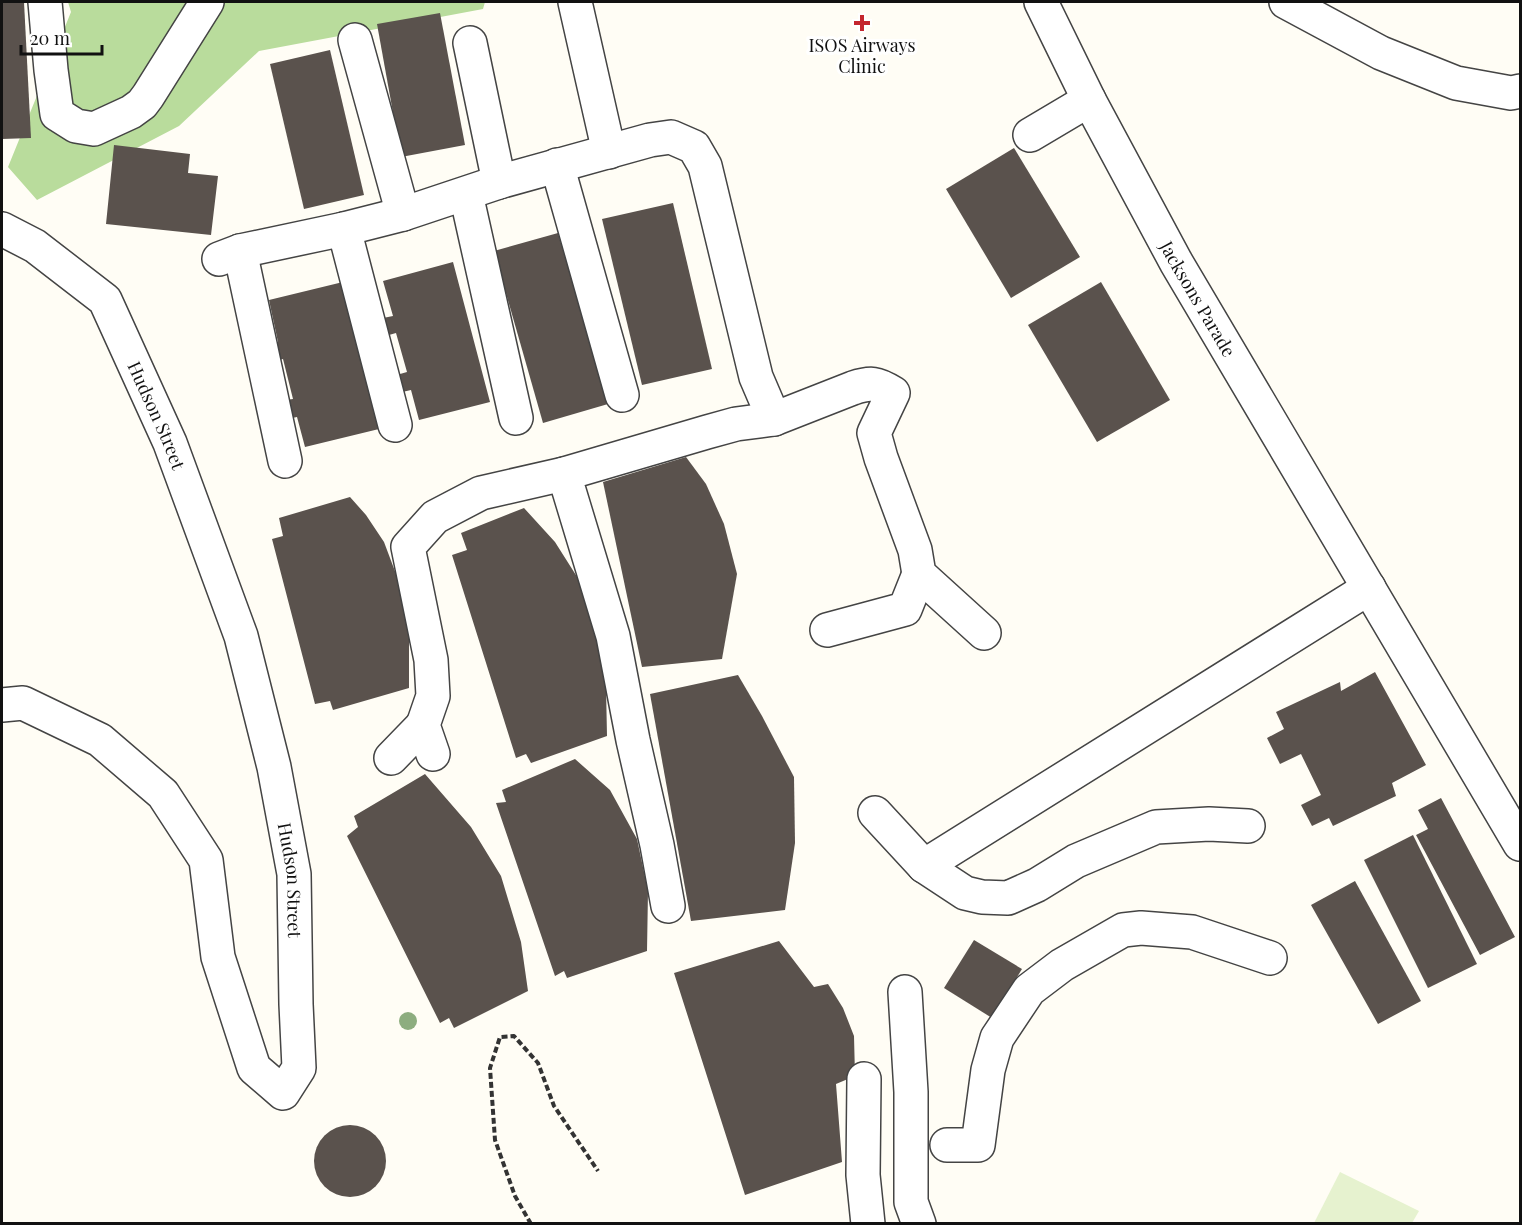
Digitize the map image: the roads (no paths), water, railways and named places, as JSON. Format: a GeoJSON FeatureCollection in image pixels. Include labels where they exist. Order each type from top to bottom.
{"type":"FeatureCollection","features":[{"type":"Feature","properties":{"kind":"street"},"geometry":{"type":"LineString","coordinates":[[45,2],[57,114],[76,126],[94,129],[110,123],[142,104],[207,2]]}},
{"type":"Feature","properties":{"kind":"street"},"geometry":{"type":"LineString","coordinates":[[575,2],[609,152]]}},
{"type":"Feature","properties":{"kind":"street","name":"Jacksons Parade"},"geometry":{"type":"LineString","coordinates":[[1041,2],[1089,100],[1176,262],[1521,844]]}},
{"type":"Feature","properties":{"kind":"street"},"geometry":{"type":"LineString","coordinates":[[1286,2],[1381,53],[1456,83],[1511,93],[1521,91]]}},
{"type":"Feature","properties":{"kind":"street"},"geometry":{"type":"LineString","coordinates":[[355,40],[403,214]]}},
{"type":"Feature","properties":{"kind":"street"},"geometry":{"type":"LineString","coordinates":[[470,44],[499,182]]}},
{"type":"Feature","properties":{"kind":"street"},"geometry":{"type":"LineString","coordinates":[[1030,135],[1089,100]]}},
{"type":"Feature","properties":{"kind":"street"},"geometry":{"type":"LineString","coordinates":[[285,461],[229,255],[403,214],[557,165],[650,140],[671,137],[694,147],[705,166],[756,376],[774,419]]}},
{"type":"Feature","properties":{"kind":"street"},"geometry":{"type":"LineString","coordinates":[[557,165],[622,395]]}},
{"type":"Feature","properties":{"kind":"street"},"geometry":{"type":"LineString","coordinates":[[466,194],[516,418]]}},
{"type":"Feature","properties":{"kind":"street","name":"Hudson Street"},"geometry":{"type":"LineString","coordinates":[[2,229],[35,246],[105,300],[170,443],[241,636],[274,767],[294,874],[299,1068],[283,1093],[254,1068],[218,957],[206,860],[163,794],[100,740],[23,703],[2,705]]}},
{"type":"Feature","properties":{"kind":"street"},"geometry":{"type":"LineString","coordinates":[[344,229],[395,425]]}},
{"type":"Feature","properties":{"kind":"street"},"geometry":{"type":"LineString","coordinates":[[391,758],[428,740],[433,696],[431,660],[408,547],[435,517],[481,493],[564,474],[736,424],[774,419],[866,384],[877,384],[893,393],[874,433],[915,550],[919,574],[905,609],[827,630]]}},
{"type":"Feature","properties":{"kind":"street"},"geometry":{"type":"LineString","coordinates":[[564,474],[614,636],[668,906]]}},
{"type":"Feature","properties":{"kind":"street"},"geometry":{"type":"LineString","coordinates":[[919,574],[984,633]]}},
{"type":"Feature","properties":{"kind":"street"},"geometry":{"type":"LineString","coordinates":[[924,866],[1369,588]]}},
{"type":"Feature","properties":{"kind":"street"},"geometry":{"type":"LineString","coordinates":[[874,813],[924,866],[965,892],[982,897],[1008,898],[1037,885],[1076,861],[1156,827],[1209,824],[1248,826]]}},
{"type":"Feature","properties":{"kind":"street"},"geometry":{"type":"LineString","coordinates":[[947,1145],[978,1145],[988,1070],[997,1038],[1029,990],[1062,964],[1123,930],[1141,928],[1192,932],[1270,958]]}},
{"type":"Feature","properties":{"kind":"street"},"geometry":{"type":"LineString","coordinates":[[905,993],[911,1092],[911,1202],[919,1224]]}},
{"type":"Feature","properties":{"kind":"street"},"geometry":{"type":"LineString","coordinates":[[864,1079],[863,1174],[868,1224]]}},
{"type":"Feature","properties":{"kind":"place","name":"ISOS Airways Clinic"},"geometry":{"type":"Point","coordinates":[862,23]}}]}
